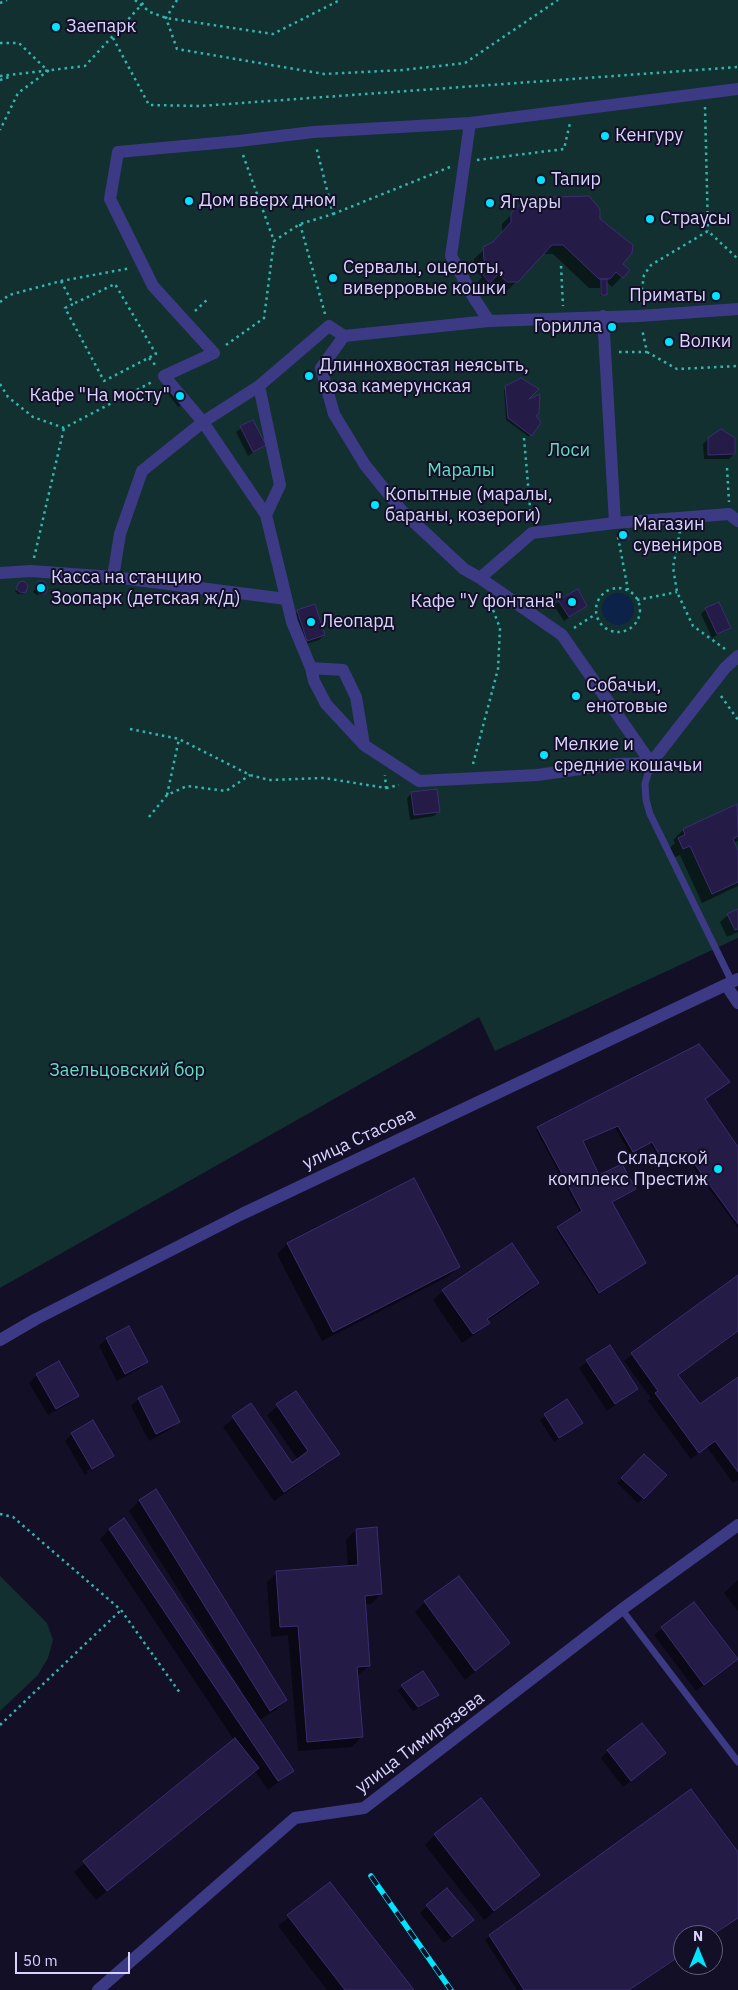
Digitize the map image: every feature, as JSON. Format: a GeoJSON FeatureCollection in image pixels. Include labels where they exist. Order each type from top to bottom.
{"type":"FeatureCollection","features":[{"type":"Feature","properties":{"kind":"street"},"geometry":{"type":"LineString","coordinates":[[651,763],[617,764],[537,775],[419,781],[364,745],[326,704],[314,681],[311,668],[292,622],[266,515],[203,422],[164,376],[214,353],[153,286],[142,260],[110,199],[118,152],[239,142],[313,132],[470,123],[738,89]]}},
{"type":"Feature","properties":{"kind":"street"},"geometry":{"type":"LineString","coordinates":[[470,123],[451,256],[489,321]]}},
{"type":"Feature","properties":{"kind":"street"},"geometry":{"type":"LineString","coordinates":[[113,577],[120,534],[142,471],[203,422],[259,386],[329,326],[344,336],[489,321],[639,316],[738,309]]}},
{"type":"Feature","properties":{"kind":"street"},"geometry":{"type":"LineString","coordinates":[[603,316],[615,523]]}},
{"type":"Feature","properties":{"kind":"street"},"geometry":{"type":"LineString","coordinates":[[344,336],[320,368],[334,414],[365,465],[402,511],[464,569],[562,635],[651,763]]}},
{"type":"Feature","properties":{"kind":"street"},"geometry":{"type":"LineString","coordinates":[[259,386],[280,485],[266,515]]}},
{"type":"Feature","properties":{"kind":"street"},"geometry":{"type":"LineString","coordinates":[[480,578],[532,533],[683,517],[734,517]]}},
{"type":"Feature","properties":{"kind":"street"},"geometry":{"type":"LineString","coordinates":[[0,572],[31,571],[113,577],[286,599]]}},
{"type":"Feature","properties":{"kind":"street"},"geometry":{"type":"LineString","coordinates":[[651,763],[712,684],[737,656]]}},
{"type":"Feature","properties":{"kind":"street"},"geometry":{"type":"LineString","coordinates":[[311,668],[343,670],[356,697],[364,745]]}},
{"type":"Feature","properties":{"kind":"street"},"geometry":{"type":"LineString","coordinates":[[732,982],[738,1003]]}},
{"type":"Feature","properties":{"kind":"street","name":"улица Стасова"},"geometry":{"type":"LineString","coordinates":[[0,1340],[36,1319],[242,1214],[732,982]]}},
{"type":"Feature","properties":{"kind":"street","name":"улица Тимирязева"},"geometry":{"type":"LineString","coordinates":[[98,1990],[295,1818],[364,1808],[622,1610],[738,1524]]}},
{"type":"Feature","properties":{"kind":"lane"},"geometry":{"type":"LineString","coordinates":[[651,763],[645,784],[646,800],[650,814],[732,982]]}},
{"type":"Feature","properties":{"kind":"lane"},"geometry":{"type":"LineString","coordinates":[[622,1610],[738,1762]]}},
{"type":"Feature","properties":{"kind":"path"},"geometry":{"type":"LineString","coordinates":[[0,3],[8,0]]}},
{"type":"Feature","properties":{"kind":"path"},"geometry":{"type":"LineString","coordinates":[[135,0],[142,6],[166,18],[274,34],[340,0]]}},
{"type":"Feature","properties":{"kind":"path"},"geometry":{"type":"LineString","coordinates":[[0,76],[85,66],[113,38],[146,0]]}},
{"type":"Feature","properties":{"kind":"path"},"geometry":{"type":"LineString","coordinates":[[166,18],[177,0]]}},
{"type":"Feature","properties":{"kind":"path"},"geometry":{"type":"LineString","coordinates":[[166,18],[177,49],[324,74],[403,70],[465,63],[558,0]]}},
{"type":"Feature","properties":{"kind":"path"},"geometry":{"type":"LineString","coordinates":[[113,38],[149,105],[200,106],[738,67]]}},
{"type":"Feature","properties":{"kind":"path"},"geometry":{"type":"LineString","coordinates":[[0,43],[19,43],[48,71]]}},
{"type":"Feature","properties":{"kind":"path"},"geometry":{"type":"LineString","coordinates":[[0,130],[18,93],[48,71]]}},
{"type":"Feature","properties":{"kind":"path"},"geometry":{"type":"LineString","coordinates":[[0,80],[16,75]]}},
{"type":"Feature","properties":{"kind":"path"},"geometry":{"type":"LineString","coordinates":[[705,93],[708,231],[738,259]]}},
{"type":"Feature","properties":{"kind":"path"},"geometry":{"type":"LineString","coordinates":[[274,241],[300,224],[333,214],[313,132]]}},
{"type":"Feature","properties":{"kind":"path"},"geometry":{"type":"LineString","coordinates":[[214,353],[264,318],[274,241],[239,142]]}},
{"type":"Feature","properties":{"kind":"path"},"geometry":{"type":"LineString","coordinates":[[300,224],[329,326]]}},
{"type":"Feature","properties":{"kind":"path"},"geometry":{"type":"LineString","coordinates":[[647,352],[639,316],[641,287],[644,275],[651,265],[708,231]]}},
{"type":"Feature","properties":{"kind":"path"},"geometry":{"type":"LineString","coordinates":[[0,302],[9,295],[62,281],[129,270],[142,260]]}},
{"type":"Feature","properties":{"kind":"path"},"geometry":{"type":"LineString","coordinates":[[561,266],[563,318]]}},
{"type":"Feature","properties":{"kind":"path"},"geometry":{"type":"LineString","coordinates":[[62,281],[72,304]]}},
{"type":"Feature","properties":{"kind":"path"},"geometry":{"type":"LineString","coordinates":[[116,284],[156,354],[104,381],[65,308],[72,304],[116,284]]}},
{"type":"Feature","properties":{"kind":"path"},"geometry":{"type":"LineString","coordinates":[[185,321],[208,300]]}},
{"type":"Feature","properties":{"kind":"path"},"geometry":{"type":"LineString","coordinates":[[604,352],[647,352],[677,369],[738,366]]}},
{"type":"Feature","properties":{"kind":"path"},"geometry":{"type":"LineString","coordinates":[[0,384],[8,397],[32,417],[64,428],[164,376]]}},
{"type":"Feature","properties":{"kind":"path"},"geometry":{"type":"LineString","coordinates":[[31,571],[64,428]]}},
{"type":"Feature","properties":{"kind":"path"},"geometry":{"type":"LineString","coordinates":[[524,438],[532,533]]}},
{"type":"Feature","properties":{"kind":"path"},"geometry":{"type":"LineString","coordinates":[[727,468],[734,517]]}},
{"type":"Feature","properties":{"kind":"path"},"geometry":{"type":"LineString","coordinates":[[683,517],[673,567],[677,592],[693,626],[737,656]]}},
{"type":"Feature","properties":{"kind":"path"},"geometry":{"type":"LineString","coordinates":[[615,523],[628,591],[637,600],[639,615],[631,627],[624,631],[610,630],[603,626],[596,614],[598,600],[608,591],[614,589],[628,591]]}},
{"type":"Feature","properties":{"kind":"path"},"geometry":{"type":"LineString","coordinates":[[469,779],[498,670],[500,628],[480,578]]}},
{"type":"Feature","properties":{"kind":"path"},"geometry":{"type":"LineString","coordinates":[[637,600],[677,592]]}},
{"type":"Feature","properties":{"kind":"path"},"geometry":{"type":"LineString","coordinates":[[562,635],[596,614]]}},
{"type":"Feature","properties":{"kind":"path"},"geometry":{"type":"LineString","coordinates":[[712,684],[738,720]]}},
{"type":"Feature","properties":{"kind":"path"},"geometry":{"type":"LineString","coordinates":[[130,729],[179,739],[250,775],[269,780],[324,778],[386,788],[384,758]]}},
{"type":"Feature","properties":{"kind":"path"},"geometry":{"type":"LineString","coordinates":[[167,795],[179,739]]}},
{"type":"Feature","properties":{"kind":"path"},"geometry":{"type":"LineString","coordinates":[[149,817],[167,795],[187,786],[226,791],[250,775]]}},
{"type":"Feature","properties":{"kind":"path"},"geometry":{"type":"LineString","coordinates":[[0,1514],[13,1517],[121,1610],[180,1693]]}},
{"type":"Feature","properties":{"kind":"path"},"geometry":{"type":"LineString","coordinates":[[0,1725],[121,1610]]}},
{"type":"Feature","properties":{"kind":"green space"},"geometry":{"type":"Polygon","coordinates":[[[0,0],[738,0],[738,938],[495,1051],[479,1017],[0,1288],[0,0]]]}},
{"type":"Feature","properties":{"kind":"green space"},"geometry":{"type":"Polygon","coordinates":[[[0,1576],[47,1623],[53,1640],[48,1658],[38,1675],[0,1711],[0,1576]]]}},
{"type":"Feature","properties":{"kind":"water"},"geometry":{"type":"Polygon","coordinates":[[[618,593],[624,594],[629,598],[633,603],[633,615],[629,620],[624,624],[618,625],[612,624],[607,620],[603,615],[602,609],[603,603],[607,598],[612,594],[618,593]]]}},
{"type":"Feature","properties":{"kind":"building"},"geometry":{"type":"Polygon","coordinates":[[[589,196],[600,209],[600,219],[633,245],[632,253],[623,264],[630,270],[623,278],[616,272],[610,279],[599,279],[563,245],[552,245],[518,282],[507,282],[498,274],[490,283],[483,275],[491,267],[484,260],[483,247],[493,242],[511,222],[511,213],[527,198],[589,196]]]}},
{"type":"Feature","properties":{"kind":"building"},"geometry":{"type":"Polygon","coordinates":[[[601,279],[607,279],[607,295],[601,295],[601,279]]]}},
{"type":"Feature","properties":{"kind":"building"},"geometry":{"type":"Polygon","coordinates":[[[521,378],[539,389],[529,399],[540,394],[539,413],[536,416],[541,422],[532,436],[508,418],[505,386],[521,378]]]}},
{"type":"Feature","properties":{"kind":"building"},"geometry":{"type":"Polygon","coordinates":[[[253,420],[266,445],[253,452],[240,426],[253,420]]]}},
{"type":"Feature","properties":{"kind":"building"},"geometry":{"type":"Polygon","coordinates":[[[721,429],[735,438],[735,454],[708,455],[708,438],[721,429]]]}},
{"type":"Feature","properties":{"kind":"building","name":"Магазин сувениров"},"geometry":{"type":"Polygon","coordinates":[[[628,530],[629,539],[619,540],[619,531],[628,530]]]}},
{"type":"Feature","properties":{"kind":"building"},"geometry":{"type":"Polygon","coordinates":[[[24,581],[28,586],[26,592],[21,593],[16,589],[19,582],[24,581]]]}},
{"type":"Feature","properties":{"kind":"building","name":"Касса на станцию Зоопарк (детская ж/д)"},"geometry":{"type":"Polygon","coordinates":[[[38,581],[44,581],[48,588],[45,594],[39,594],[35,589],[38,581]]]}},
{"type":"Feature","properties":{"kind":"building","name":"Кафе \"У фонтана\""},"geometry":{"type":"Polygon","coordinates":[[[578,589],[587,606],[569,617],[558,600],[578,589]]]}},
{"type":"Feature","properties":{"kind":"building"},"geometry":{"type":"Polygon","coordinates":[[[719,602],[731,628],[717,634],[705,608],[719,602]]]}},
{"type":"Feature","properties":{"kind":"building","name":"Леопард"},"geometry":{"type":"Polygon","coordinates":[[[315,604],[325,635],[307,641],[297,610],[315,604]]]}},
{"type":"Feature","properties":{"kind":"building"},"geometry":{"type":"Polygon","coordinates":[[[437,789],[440,812],[414,815],[411,792],[437,789]]]}},
{"type":"Feature","properties":{"kind":"building"},"geometry":{"type":"Polygon","coordinates":[[[737,804],[738,836],[733,839],[738,851],[738,882],[712,894],[690,846],[683,849],[678,838],[685,835],[683,829],[737,804]]]}},
{"type":"Feature","properties":{"kind":"building"},"geometry":{"type":"Polygon","coordinates":[[[738,909],[738,929],[735,930],[727,914],[738,909]]]}},
{"type":"Feature","properties":{"kind":"building","name":"Складской комплекс Престиж"},"geometry":{"type":"Polygon","coordinates":[[[699,1044],[730,1082],[705,1099],[738,1147],[738,1224],[685,1151],[663,1161],[652,1142],[633,1152],[618,1126],[583,1141],[599,1175],[622,1164],[636,1189],[612,1202],[646,1263],[599,1293],[557,1227],[582,1211],[537,1127],[699,1044]]]}},
{"type":"Feature","properties":{"kind":"building"},"geometry":{"type":"Polygon","coordinates":[[[414,1178],[460,1267],[333,1332],[287,1243],[414,1178]]]}},
{"type":"Feature","properties":{"kind":"building"},"geometry":{"type":"Polygon","coordinates":[[[512,1243],[539,1283],[487,1319],[490,1323],[473,1334],[442,1290],[512,1243]]]}},
{"type":"Feature","properties":{"kind":"building"},"geometry":{"type":"Polygon","coordinates":[[[738,1275],[738,1331],[678,1375],[700,1404],[738,1377],[738,1472],[715,1441],[699,1453],[655,1393],[658,1391],[631,1353],[738,1275]]]}},
{"type":"Feature","properties":{"kind":"building"},"geometry":{"type":"Polygon","coordinates":[[[129,1326],[148,1362],[125,1374],[106,1338],[129,1326]]]}},
{"type":"Feature","properties":{"kind":"building"},"geometry":{"type":"Polygon","coordinates":[[[610,1345],[638,1389],[615,1404],[586,1360],[610,1345]]]}},
{"type":"Feature","properties":{"kind":"building"},"geometry":{"type":"Polygon","coordinates":[[[59,1361],[79,1396],[56,1409],[36,1374],[59,1361]]]}},
{"type":"Feature","properties":{"kind":"building"},"geometry":{"type":"Polygon","coordinates":[[[162,1386],[180,1422],[156,1434],[138,1398],[162,1386]]]}},
{"type":"Feature","properties":{"kind":"building"},"geometry":{"type":"Polygon","coordinates":[[[296,1391],[340,1454],[284,1492],[232,1416],[251,1403],[292,1463],[308,1451],[276,1404],[296,1391]]]}},
{"type":"Feature","properties":{"kind":"building"},"geometry":{"type":"Polygon","coordinates":[[[567,1399],[583,1423],[559,1438],[544,1414],[567,1399]]]}},
{"type":"Feature","properties":{"kind":"building"},"geometry":{"type":"Polygon","coordinates":[[[93,1420],[114,1456],[92,1469],[71,1433],[93,1420]]]}},
{"type":"Feature","properties":{"kind":"building"},"geometry":{"type":"Polygon","coordinates":[[[644,1454],[667,1475],[644,1499],[621,1478],[644,1454]]]}},
{"type":"Feature","properties":{"kind":"building"},"geometry":{"type":"Polygon","coordinates":[[[156,1489],[287,1700],[270,1711],[139,1500],[156,1489]]]}},
{"type":"Feature","properties":{"kind":"building"},"geometry":{"type":"Polygon","coordinates":[[[124,1518],[294,1771],[278,1781],[109,1529],[124,1518]]]}},
{"type":"Feature","properties":{"kind":"building"},"geometry":{"type":"Polygon","coordinates":[[[377,1527],[382,1594],[365,1596],[370,1666],[357,1667],[363,1737],[307,1742],[298,1626],[280,1627],[276,1571],[358,1565],[356,1529],[377,1527]]]}},
{"type":"Feature","properties":{"kind":"building"},"geometry":{"type":"Polygon","coordinates":[[[459,1576],[510,1643],[475,1671],[424,1601],[459,1576]]]}},
{"type":"Feature","properties":{"kind":"building"},"geometry":{"type":"Polygon","coordinates":[[[694,1602],[738,1659],[704,1685],[661,1627],[694,1602]]]}},
{"type":"Feature","properties":{"kind":"building"},"geometry":{"type":"Polygon","coordinates":[[[423,1671],[439,1695],[418,1707],[401,1685],[423,1671]]]}},
{"type":"Feature","properties":{"kind":"building"},"geometry":{"type":"Polygon","coordinates":[[[642,1723],[666,1753],[631,1781],[607,1750],[642,1723]]]}},
{"type":"Feature","properties":{"kind":"building"},"geometry":{"type":"Polygon","coordinates":[[[235,1738],[259,1768],[107,1891],[83,1861],[235,1738]]]}},
{"type":"Feature","properties":{"kind":"building"},"geometry":{"type":"Polygon","coordinates":[[[691,1789],[738,1852],[738,1918],[723,1928],[723,1925],[673,1925],[673,1961],[629,1990],[524,1990],[489,1935],[691,1789]]]}},
{"type":"Feature","properties":{"kind":"building"},"geometry":{"type":"Polygon","coordinates":[[[481,1798],[540,1875],[494,1911],[434,1834],[481,1798]]]}},
{"type":"Feature","properties":{"kind":"building"},"geometry":{"type":"Polygon","coordinates":[[[330,1882],[414,1990],[345,1990],[287,1915],[330,1882]]]}},
{"type":"Feature","properties":{"kind":"building"},"geometry":{"type":"Polygon","coordinates":[[[447,1888],[474,1920],[452,1937],[426,1905],[447,1888]]]}},
{"type":"Feature","properties":{"kind":"railway"},"geometry":{"type":"LineString","coordinates":[[371,1876],[451,1990]]}},
{"type":"Feature","properties":{"kind":"place","name":"Заепарк"},"geometry":{"type":"Point","coordinates":[56,27]}},
{"type":"Feature","properties":{"kind":"place","name":"Кенгуру"},"geometry":{"type":"Point","coordinates":[605,136]}},
{"type":"Feature","properties":{"kind":"place","name":"Тапир"},"geometry":{"type":"Point","coordinates":[541,180]}},
{"type":"Feature","properties":{"kind":"place","name":"Дом вверх дном"},"geometry":{"type":"Point","coordinates":[189,201]}},
{"type":"Feature","properties":{"kind":"place","name":"Ягуары"},"geometry":{"type":"Point","coordinates":[490,203]}},
{"type":"Feature","properties":{"kind":"place","name":"Страусы"},"geometry":{"type":"Point","coordinates":[650,219]}},
{"type":"Feature","properties":{"kind":"place","name":"Сервалы, оцелоты, виверровые кошки"},"geometry":{"type":"Point","coordinates":[333,278]}},
{"type":"Feature","properties":{"kind":"place","name":"Приматы"},"geometry":{"type":"Point","coordinates":[716,296]}},
{"type":"Feature","properties":{"kind":"place","name":"Горилла"},"geometry":{"type":"Point","coordinates":[612,327]}},
{"type":"Feature","properties":{"kind":"place","name":"Волки"},"geometry":{"type":"Point","coordinates":[669,342]}},
{"type":"Feature","properties":{"kind":"place","name":"Длиннохвостая неясыть, коза камерунская"},"geometry":{"type":"Point","coordinates":[309,376]}},
{"type":"Feature","properties":{"kind":"place","name":"Кафе \"На мосту\""},"geometry":{"type":"Point","coordinates":[180,396]}},
{"type":"Feature","properties":{"kind":"place","name":"Копытные (маралы, бараны, козероги)"},"geometry":{"type":"Point","coordinates":[375,505]}},
{"type":"Feature","properties":{"kind":"place","name":"Магазин сувениров"},"geometry":{"type":"Point","coordinates":[623,535]}},
{"type":"Feature","properties":{"kind":"place","name":"Касса на станцию Зоопарк (детская ж/д)"},"geometry":{"type":"Point","coordinates":[41,588]}},
{"type":"Feature","properties":{"kind":"place","name":"Кафе \"У фонтана\""},"geometry":{"type":"Point","coordinates":[572,602]}},
{"type":"Feature","properties":{"kind":"place","name":"Леопард"},"geometry":{"type":"Point","coordinates":[311,622]}},
{"type":"Feature","properties":{"kind":"place","name":"Собачьи, енотовые"},"geometry":{"type":"Point","coordinates":[576,696]}},
{"type":"Feature","properties":{"kind":"place","name":"Мелкие и средние кошачьи"},"geometry":{"type":"Point","coordinates":[544,755]}},
{"type":"Feature","properties":{"kind":"place","name":"Складской комплекс Престиж"},"geometry":{"type":"Point","coordinates":[718,1169]}},
{"type":"Feature","properties":{"kind":"park label","name":"Лоси"},"geometry":{"type":"Point","coordinates":[569,451]}},
{"type":"Feature","properties":{"kind":"park label","name":"Маралы"},"geometry":{"type":"Point","coordinates":[461,471]}},
{"type":"Feature","properties":{"kind":"park label","name":"Заельцовский бор"},"geometry":{"type":"Point","coordinates":[127,1071]}}]}
